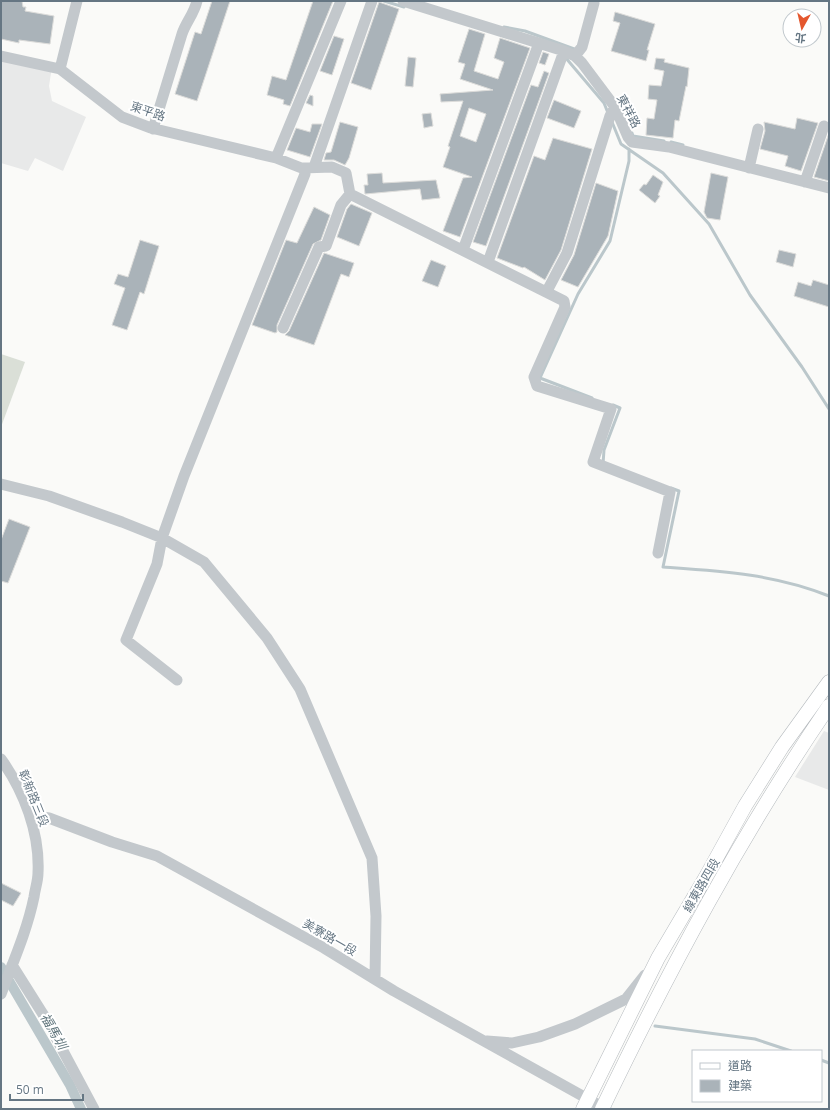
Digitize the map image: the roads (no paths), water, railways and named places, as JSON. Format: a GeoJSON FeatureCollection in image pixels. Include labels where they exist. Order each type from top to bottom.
{"type":"FeatureCollection","features":[{"type":"Feature","properties":{"kind":"main road","name":"線東路四段"},"geometry":{"type":"LineString","coordinates":[[585,1104],[658,958],[707,875],[745,806],[782,747],[829,682]]}},
{"type":"Feature","properties":{"kind":"main road","name":"線東路四段"},"geometry":{"type":"LineString","coordinates":[[604,1108],[663,986],[712,897],[776,788],[829,706]]}},
{"type":"Feature","properties":{"kind":"street"},"geometry":{"type":"LineString","coordinates":[[60,69],[77,1]]}},
{"type":"Feature","properties":{"kind":"street"},"geometry":{"type":"LineString","coordinates":[[154,129],[182,34],[185,26],[192,18],[197,1]]}},
{"type":"Feature","properties":{"kind":"street"},"geometry":{"type":"LineString","coordinates":[[276,158],[341,1]]}},
{"type":"Feature","properties":{"kind":"street"},"geometry":{"type":"LineString","coordinates":[[314,167],[372,1]]}},
{"type":"Feature","properties":{"kind":"street","name":"東祥路"},"geometry":{"type":"LineString","coordinates":[[403,1],[539,43],[575,56],[615,107],[628,137],[632,142],[669,147],[750,164],[805,182],[829,188]]}},
{"type":"Feature","properties":{"kind":"street"},"geometry":{"type":"LineString","coordinates":[[575,56],[582,47],[594,3]]}},
{"type":"Feature","properties":{"kind":"street"},"geometry":{"type":"LineString","coordinates":[[463,250],[539,43]]}},
{"type":"Feature","properties":{"kind":"street"},"geometry":{"type":"LineString","coordinates":[[488,262],[564,51]]}},
{"type":"Feature","properties":{"kind":"street","name":"東平路"},"geometry":{"type":"LineString","coordinates":[[1,56],[60,69],[122,117],[154,129],[276,158],[302,168]]}},
{"type":"Feature","properties":{"kind":"street"},"geometry":{"type":"LineString","coordinates":[[547,292],[567,253],[610,116],[615,107]]}},
{"type":"Feature","properties":{"kind":"street"},"geometry":{"type":"LineString","coordinates":[[805,182],[824,126]]}},
{"type":"Feature","properties":{"kind":"street"},"geometry":{"type":"LineString","coordinates":[[750,164],[758,129]]}},
{"type":"Feature","properties":{"kind":"street"},"geometry":{"type":"LineString","coordinates":[[177,680],[126,640],[157,564],[162,538],[184,476],[305,174],[302,168],[332,167],[346,173],[350,194]]}},
{"type":"Feature","properties":{"kind":"street"},"geometry":{"type":"LineString","coordinates":[[350,194],[564,301],[565,307],[534,377],[535,382],[537,386],[611,409],[593,462],[670,492],[658,553]]}},
{"type":"Feature","properties":{"kind":"street"},"geometry":{"type":"LineString","coordinates":[[283,328],[319,247],[326,246],[341,205],[350,194]]}},
{"type":"Feature","properties":{"kind":"street"},"geometry":{"type":"LineString","coordinates":[[1,484],[49,496],[162,538],[204,562],[268,638],[300,689],[372,858],[376,916],[375,979]]}},
{"type":"Feature","properties":{"kind":"street","name":"彰新路三段"},"geometry":{"type":"LineString","coordinates":[[1,759],[11,773],[30,815],[36,834],[38,873],[28,924],[2,993]]}},
{"type":"Feature","properties":{"kind":"street","name":"美寮路一段"},"geometry":{"type":"LineString","coordinates":[[30,815],[49,818],[112,842],[157,856],[324,948],[476,1037],[585,1104],[604,1108]]}},
{"type":"Feature","properties":{"kind":"street"},"geometry":{"type":"LineString","coordinates":[[476,1037],[494,1042],[512,1043],[539,1037],[576,1024],[626,999],[658,958]]}},
{"type":"Feature","properties":{"kind":"street"},"geometry":{"type":"LineString","coordinates":[[12,965],[46,1019],[94,1109]]}},
{"type":"Feature","properties":{"kind":"waterway"},"geometry":{"type":"LineString","coordinates":[[384,1],[404,7]]}},
{"type":"Feature","properties":{"kind":"waterway"},"geometry":{"type":"LineString","coordinates":[[504,27],[525,31],[577,50]]}},
{"type":"Feature","properties":{"kind":"waterway"},"geometry":{"type":"LineString","coordinates":[[565,57],[604,103],[608,113]]}},
{"type":"Feature","properties":{"kind":"waterway"},"geometry":{"type":"LineString","coordinates":[[612,122],[621,144],[663,173],[709,224],[750,295],[802,367],[829,409]]}},
{"type":"Feature","properties":{"kind":"waterway"},"geometry":{"type":"LineString","coordinates":[[632,133],[633,136],[664,141]]}},
{"type":"Feature","properties":{"kind":"waterway"},"geometry":{"type":"LineString","coordinates":[[671,142],[683,145]]}},
{"type":"Feature","properties":{"kind":"waterway"},"geometry":{"type":"LineString","coordinates":[[592,398],[540,378],[578,294],[610,241],[629,161],[629,149]]}},
{"type":"Feature","properties":{"kind":"waterway"},"geometry":{"type":"LineString","coordinates":[[603,464],[604,450],[620,408],[613,405]]}},
{"type":"Feature","properties":{"kind":"waterway"},"geometry":{"type":"LineString","coordinates":[[671,488],[679,491],[663,567],[726,572],[768,578],[829,596]]}},
{"type":"Feature","properties":{"kind":"waterway","name":"福馬圳"},"geometry":{"type":"LineString","coordinates":[[1,967],[70,1085],[81,1109]]}},
{"type":"Feature","properties":{"kind":"waterway"},"geometry":{"type":"LineString","coordinates":[[655,1026],[755,1039],[788,1050]]}},
{"type":"Feature","properties":{"kind":"waterway"},"geometry":{"type":"LineString","coordinates":[[822,1060],[829,1063]]}}]}
